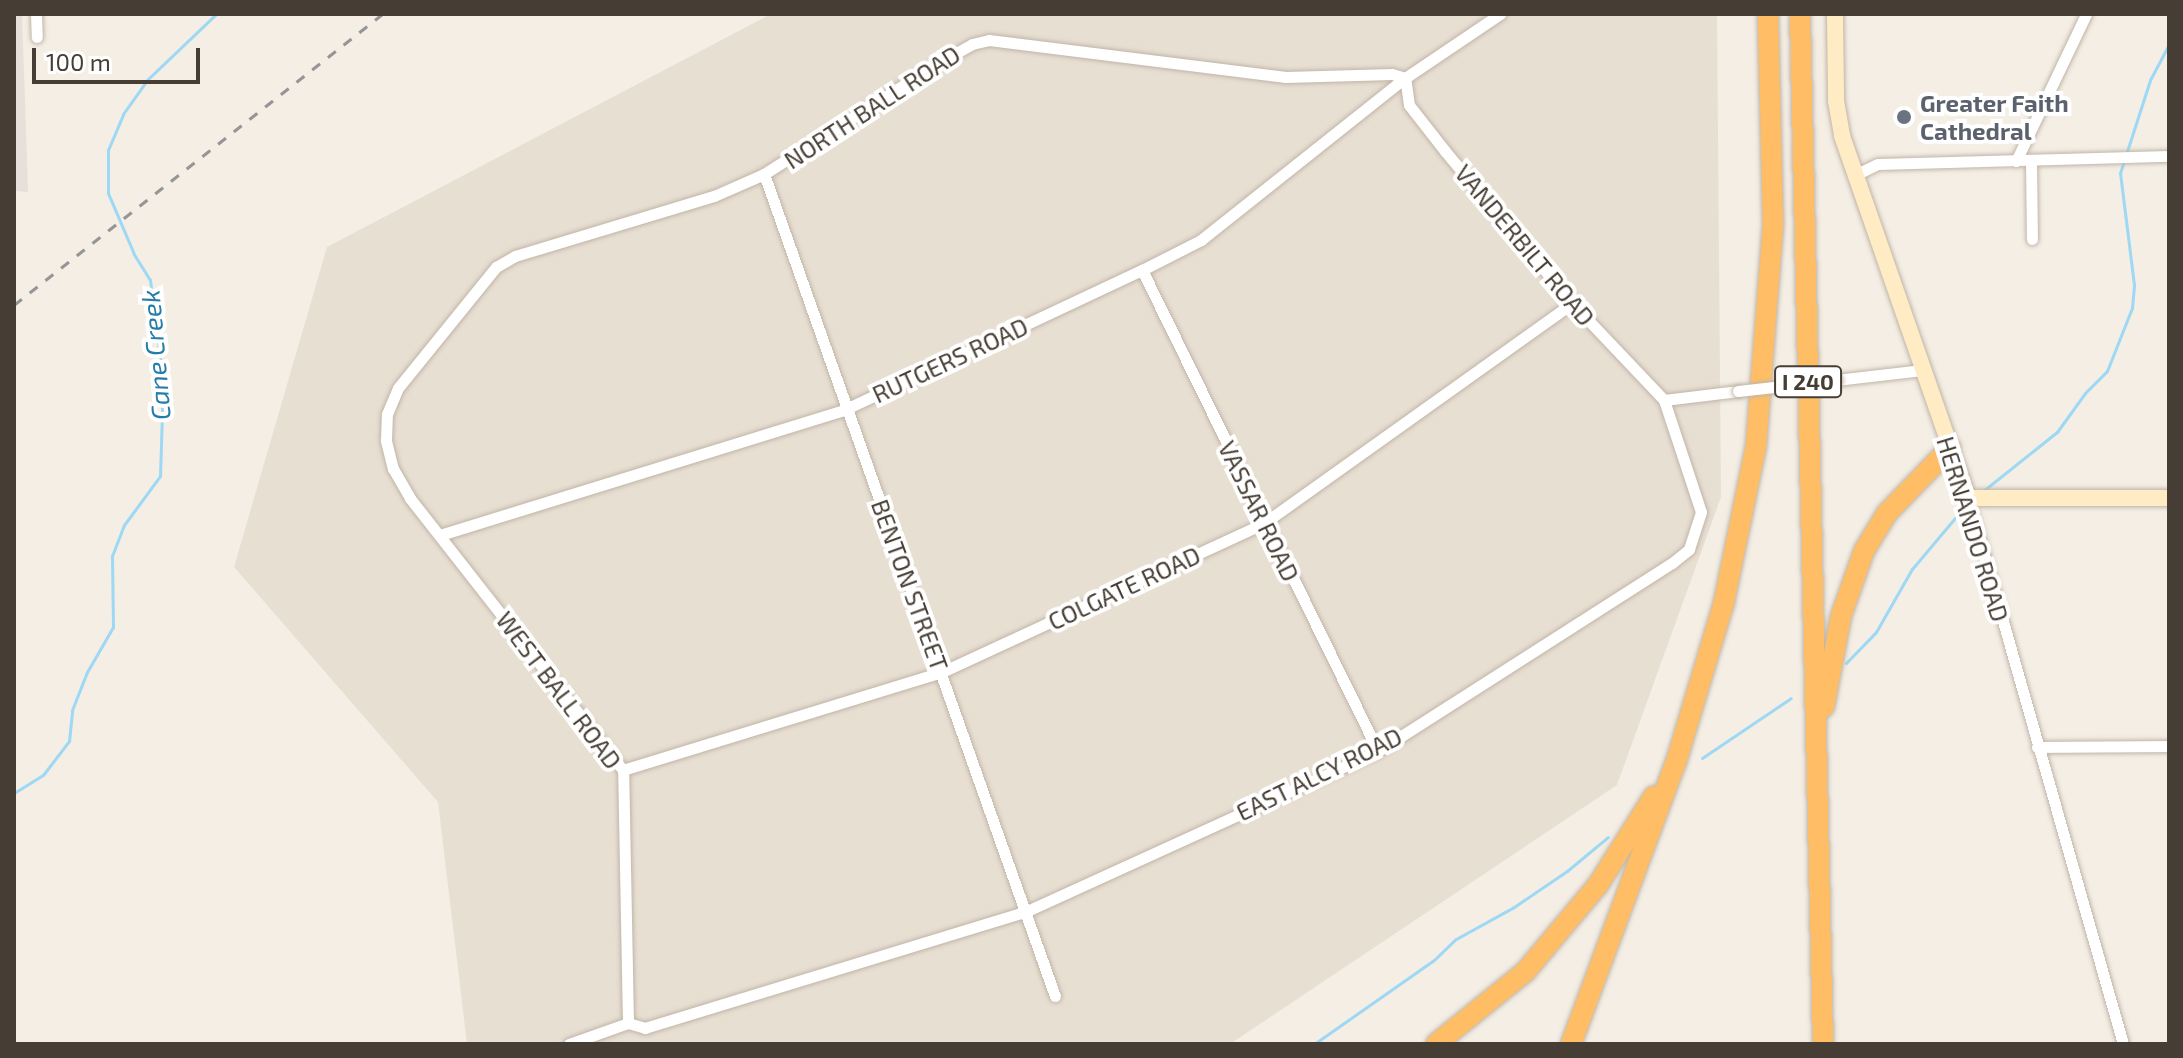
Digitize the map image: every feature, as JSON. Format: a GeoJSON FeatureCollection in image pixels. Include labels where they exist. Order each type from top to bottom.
{"type":"FeatureCollection","features":[{"type":"Feature","properties":{"kind":"highway","name":"I 240"},"geometry":{"type":"LineString","coordinates":[[1571,1044],[1677,759],[1724,602],[1756,446],[1773,223],[1768,14]]}},
{"type":"Feature","properties":{"kind":"highway","name":"I 240"},"geometry":{"type":"LineString","coordinates":[[1800,14],[1823,1044]]}},
{"type":"Feature","properties":{"kind":"highway"},"geometry":{"type":"LineString","coordinates":[[1817,751],[1841,616],[1864,551],[1887,513],[1950,448]]}},
{"type":"Feature","properties":{"kind":"highway"},"geometry":{"type":"LineString","coordinates":[[1436,1044],[1526,971],[1598,885],[1677,759]]}},
{"type":"Feature","properties":{"kind":"main road","name":"HERNANDO ROAD"},"geometry":{"type":"LineString","coordinates":[[1835,14],[1836,101],[1855,175],[1968,498]]}},
{"type":"Feature","properties":{"kind":"main road"},"geometry":{"type":"LineString","coordinates":[[1968,498],[2169,498]]}},
{"type":"Feature","properties":{"kind":"street"},"geometry":{"type":"LineString","coordinates":[[36,14],[37,37]]}},
{"type":"Feature","properties":{"kind":"street"},"geometry":{"type":"LineString","coordinates":[[1405,78],[1500,14]]}},
{"type":"Feature","properties":{"kind":"street"},"geometry":{"type":"LineString","coordinates":[[2016,161],[2086,14]]}},
{"type":"Feature","properties":{"kind":"street","name":"NORTH BALL ROAD"},"geometry":{"type":"LineString","coordinates":[[386,440],[387,414],[398,388],[496,267],[515,256],[714,196],[764,174],[972,44],[989,40],[1286,77],[1392,74],[1405,78]]}},
{"type":"Feature","properties":{"kind":"street","name":"RUTGERS ROAD"},"geometry":{"type":"LineString","coordinates":[[440,535],[846,409],[1142,270],[1201,240],[1405,78]]}},
{"type":"Feature","properties":{"kind":"street","name":"VANDERBILT ROAD"},"geometry":{"type":"LineString","coordinates":[[1405,78],[1409,105],[1572,303],[1664,400]]}},
{"type":"Feature","properties":{"kind":"street"},"geometry":{"type":"LineString","coordinates":[[1855,175],[1878,164],[2169,156]]}},
{"type":"Feature","properties":{"kind":"street"},"geometry":{"type":"LineString","coordinates":[[2031,161],[2032,239]]}},
{"type":"Feature","properties":{"kind":"street","name":"BENTON STREET"},"geometry":{"type":"LineString","coordinates":[[764,174],[1055,996]]}},
{"type":"Feature","properties":{"kind":"street","name":"VASSAR ROAD"},"geometry":{"type":"LineString","coordinates":[[1142,270],[1378,751]]}},
{"type":"Feature","properties":{"kind":"street","name":"COLGATE ROAD"},"geometry":{"type":"LineString","coordinates":[[623,770],[942,672],[1264,523],[1572,303]]}},
{"type":"Feature","properties":{"kind":"street"},"geometry":{"type":"LineString","coordinates":[[1664,400],[1922,370]]}},
{"type":"Feature","properties":{"kind":"street","name":"EAST ALCY ROAD"},"geometry":{"type":"LineString","coordinates":[[569,1044],[628,1023],[645,1028],[1025,912],[1378,751],[1689,549],[1701,512],[1664,400]]}},
{"type":"Feature","properties":{"kind":"street","name":"WEST BALL ROAD"},"geometry":{"type":"LineString","coordinates":[[386,440],[393,469],[410,498],[623,770],[628,1023]]}},
{"type":"Feature","properties":{"kind":"street","name":"HERNANDO ROAD"},"geometry":{"type":"LineString","coordinates":[[1968,498],[2123,1044]]}},
{"type":"Feature","properties":{"kind":"street"},"geometry":{"type":"LineString","coordinates":[[2037,747],[2169,746]]}},
{"type":"Feature","properties":{"kind":"shaded area"},"geometry":{"type":"Polygon","coordinates":[[[14,14],[22,14],[28,192],[14,191],[14,14]]]}},
{"type":"Feature","properties":{"kind":"shaded area"},"geometry":{"type":"Polygon","coordinates":[[[771,14],[1717,14],[1721,497],[1617,785],[1230,1044],[467,1044],[438,802],[234,567],[327,247],[771,14]]]}},
{"type":"Feature","properties":{"kind":"waterway","name":"Cane Creek"},"geometry":{"type":"LineString","coordinates":[[14,793],[43,775],[69,741],[72,710],[87,672],[113,627],[112,556],[124,525],[160,476],[163,380],[150,280],[134,254],[108,193],[108,150],[123,114],[148,79],[216,14]]}},
{"type":"Feature","properties":{"kind":"waterway"},"geometry":{"type":"LineString","coordinates":[[1983,491],[2057,432],[2085,393],[2107,371],[2132,308],[2134,285],[2120,173],[2150,80],[2169,44]]}},
{"type":"Feature","properties":{"kind":"waterway"},"geometry":{"type":"LineString","coordinates":[[1846,663],[1876,632],[1912,569],[1965,506]]}},
{"type":"Feature","properties":{"kind":"waterway"},"geometry":{"type":"LineString","coordinates":[[1702,758],[1791,698]]}},
{"type":"Feature","properties":{"kind":"waterway"},"geometry":{"type":"LineString","coordinates":[[1314,1044],[1434,960],[1456,939],[1514,907],[1567,871],[1608,837]]}},
{"type":"Feature","properties":{"kind":"railway"},"geometry":{"type":"LineString","coordinates":[[14,305],[383,14]]}},
{"type":"Feature","properties":{"kind":"place","name":"Greater Faith Cathedral"},"geometry":{"type":"Point","coordinates":[1904,117]}}]}
